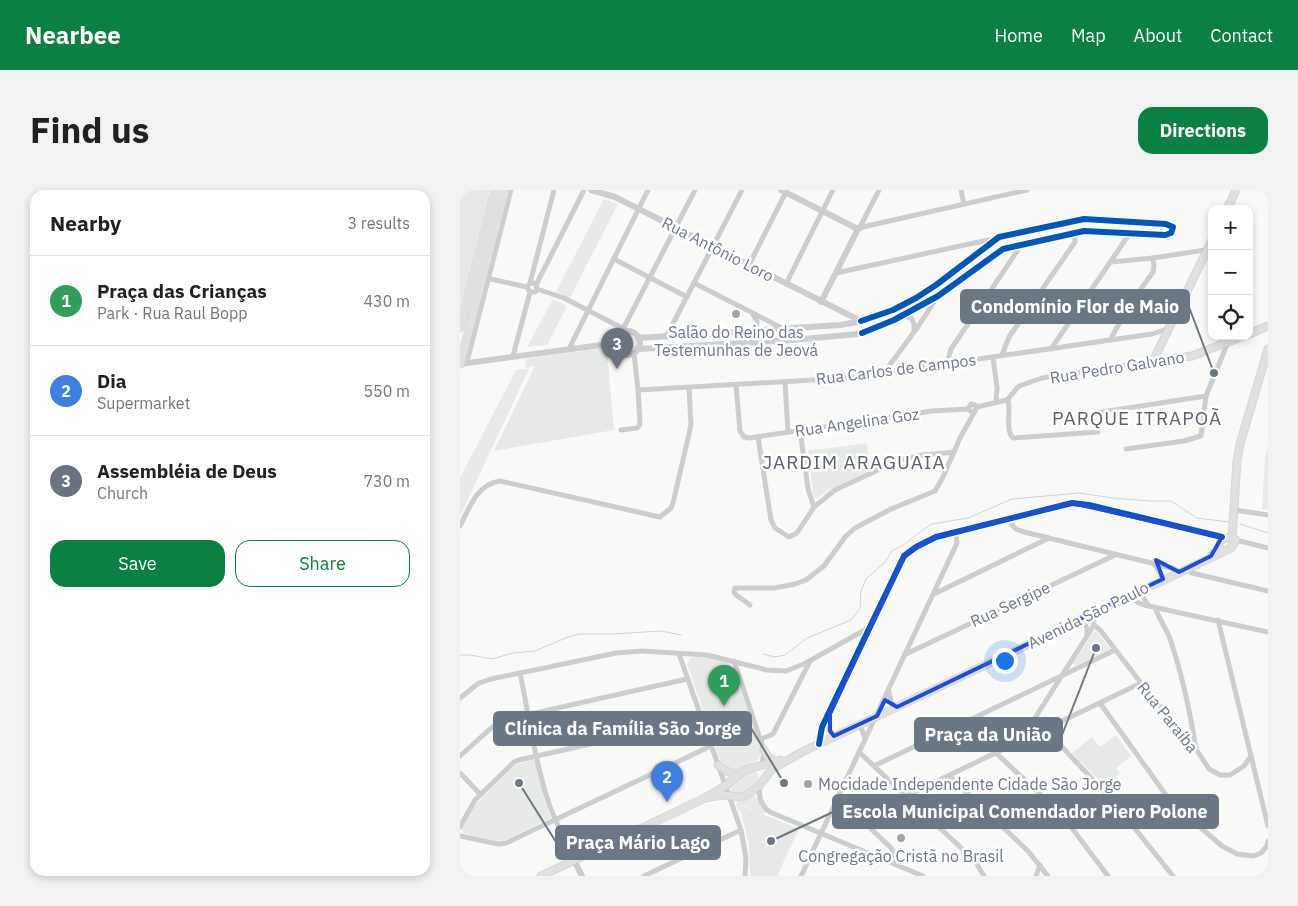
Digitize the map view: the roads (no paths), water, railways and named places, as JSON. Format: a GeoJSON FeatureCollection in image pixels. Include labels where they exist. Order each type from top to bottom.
{"type":"FeatureCollection","features":[{"type":"Feature","properties":{"kind":"highway"},"geometry":{"type":"LineString","coordinates":[[460,328],[495,190]]}},
{"type":"Feature","properties":{"kind":"highway"},"geometry":{"type":"LineString","coordinates":[[462,363],[485,278],[504,190]]}},
{"type":"Feature","properties":{"kind":"main road"},"geometry":{"type":"LineString","coordinates":[[1229,205],[1236,190]]}},
{"type":"Feature","properties":{"kind":"main road"},"geometry":{"type":"LineString","coordinates":[[1154,361],[1209,250]]}},
{"type":"Feature","properties":{"kind":"main road"},"geometry":{"type":"LineString","coordinates":[[1253,332],[1268,326]]}},
{"type":"Feature","properties":{"kind":"main road","name":"Rua Pedro Galvano"},"geometry":{"type":"LineString","coordinates":[[1154,361],[1192,356],[1221,349],[1233,340]]}},
{"type":"Feature","properties":{"kind":"main road"},"geometry":{"type":"LineString","coordinates":[[1211,556],[1218,550],[1222,537],[1234,540],[1240,444],[1268,349]]}},
{"type":"Feature","properties":{"kind":"main road","name":"Avenida São Paulo"},"geometry":{"type":"LineString","coordinates":[[541,876],[705,798],[749,769],[776,762],[802,752],[1139,590],[1231,548],[1234,540]]}},
{"type":"Feature","properties":{"kind":"main road"},"geometry":{"type":"LineString","coordinates":[[764,750],[768,757],[776,762]]}},
{"type":"Feature","properties":{"kind":"main road","name":"Avenida São Paulo"},"geometry":{"type":"LineString","coordinates":[[705,798],[722,795],[745,796],[761,783],[772,769],[802,752]]}},
{"type":"Feature","properties":{"kind":"main road"},"geometry":{"type":"LineString","coordinates":[[718,765],[726,771],[738,775]]}},
{"type":"Feature","properties":{"kind":"main road"},"geometry":{"type":"LineString","coordinates":[[761,783],[762,766]]}},
{"type":"Feature","properties":{"kind":"street"},"geometry":{"type":"LineString","coordinates":[[511,190],[485,278],[529,287],[533,292],[584,190]]}},
{"type":"Feature","properties":{"kind":"street"},"geometry":{"type":"LineString","coordinates":[[513,356],[554,190]]}},
{"type":"Feature","properties":{"kind":"street","name":"Rua Antônio Loro"},"geometry":{"type":"LineString","coordinates":[[591,190],[610,195],[639,209],[861,321]]}},
{"type":"Feature","properties":{"kind":"street"},"geometry":{"type":"LineString","coordinates":[[569,349],[648,190]]}},
{"type":"Feature","properties":{"kind":"street"},"geometry":{"type":"LineString","coordinates":[[625,332],[628,321],[694,190]]}},
{"type":"Feature","properties":{"kind":"street"},"geometry":{"type":"LineString","coordinates":[[666,337],[742,190]]}},
{"type":"Feature","properties":{"kind":"street"},"geometry":{"type":"LineString","coordinates":[[786,284],[832,190]]}},
{"type":"Feature","properties":{"kind":"street"},"geometry":{"type":"LineString","coordinates":[[821,302],[878,190]]}},
{"type":"Feature","properties":{"kind":"street"},"geometry":{"type":"LineString","coordinates":[[961,190],[964,204]]}},
{"type":"Feature","properties":{"kind":"street"},"geometry":{"type":"LineString","coordinates":[[749,265],[785,191],[858,229],[1027,190]]}},
{"type":"Feature","properties":{"kind":"street"},"geometry":{"type":"LineString","coordinates":[[616,343],[617,349],[622,354],[629,355],[636,351],[862,333],[938,296],[1000,250],[1088,230],[1169,235],[1173,229],[1171,225],[1166,224],[1088,219],[836,273]]}},
{"type":"Feature","properties":{"kind":"street"},"geometry":{"type":"LineString","coordinates":[[1002,356],[1009,337],[1075,242],[1075,232]]}},
{"type":"Feature","properties":{"kind":"street"},"geometry":{"type":"LineString","coordinates":[[947,363],[951,349],[1022,244],[1020,233]]}},
{"type":"Feature","properties":{"kind":"street"},"geometry":{"type":"LineString","coordinates":[[1051,349],[1130,233]]}},
{"type":"Feature","properties":{"kind":"street"},"geometry":{"type":"LineString","coordinates":[[529,287],[534,283],[536,287],[564,298],[638,338],[846,324],[893,310],[916,298],[1000,238]]}},
{"type":"Feature","properties":{"kind":"street"},"geometry":{"type":"LineString","coordinates":[[968,244],[975,255]]}},
{"type":"Feature","properties":{"kind":"street"},"geometry":{"type":"LineString","coordinates":[[1110,262],[1153,258],[1208,249]]}},
{"type":"Feature","properties":{"kind":"street"},"geometry":{"type":"LineString","coordinates":[[1110,340],[1153,272],[1153,258]]}},
{"type":"Feature","properties":{"kind":"street"},"geometry":{"type":"LineString","coordinates":[[614,259],[687,297]]}},
{"type":"Feature","properties":{"kind":"street"},"geometry":{"type":"LineString","coordinates":[[694,283],[782,328]]}},
{"type":"Feature","properties":{"kind":"street"},"geometry":{"type":"LineString","coordinates":[[884,373],[938,296]]}},
{"type":"Feature","properties":{"kind":"street"},"geometry":{"type":"LineString","coordinates":[[752,313],[757,321],[756,330]]}},
{"type":"Feature","properties":{"kind":"street"},"geometry":{"type":"LineString","coordinates":[[843,313],[848,331],[852,335]]}},
{"type":"Feature","properties":{"kind":"street"},"geometry":{"type":"LineString","coordinates":[[902,315],[914,322],[914,332]]}},
{"type":"Feature","properties":{"kind":"street"},"geometry":{"type":"LineString","coordinates":[[462,363],[616,343],[625,332],[628,321]]}},
{"type":"Feature","properties":{"kind":"street"},"geometry":{"type":"LineString","coordinates":[[861,321],[862,333]]}},
{"type":"Feature","properties":{"kind":"street","name":"Rua Carlos de Campos"},"geometry":{"type":"LineString","coordinates":[[638,390],[842,378],[1152,334],[1170,328]]}},
{"type":"Feature","properties":{"kind":"street"},"geometry":{"type":"LineString","coordinates":[[1152,334],[1163,341]]}},
{"type":"Feature","properties":{"kind":"street"},"geometry":{"type":"LineString","coordinates":[[621,430],[637,428],[640,424],[636,351],[638,338]]}},
{"type":"Feature","properties":{"kind":"street"},"geometry":{"type":"LineString","coordinates":[[1126,448],[1198,439],[1202,436],[1206,396],[1221,349]]}},
{"type":"Feature","properties":{"kind":"street"},"geometry":{"type":"LineString","coordinates":[[993,357],[997,388],[996,402],[1008,399],[1010,435],[1013,438],[1098,432]]}},
{"type":"Feature","properties":{"kind":"street","name":"Rua Pedro Galvano"},"geometry":{"type":"LineString","coordinates":[[1008,399],[1024,384],[1042,378],[1154,361]]}},
{"type":"Feature","properties":{"kind":"street"},"geometry":{"type":"LineString","coordinates":[[785,382],[788,432]]}},
{"type":"Feature","properties":{"kind":"street","name":"Rua Angelina Goz"},"geometry":{"type":"LineString","coordinates":[[736,385],[740,431],[746,438],[932,411],[973,410],[996,402]]}},
{"type":"Feature","properties":{"kind":"street"},"geometry":{"type":"LineString","coordinates":[[460,526],[478,493],[485,486],[500,481],[660,517],[674,503],[690,433],[689,388]]}},
{"type":"Feature","properties":{"kind":"street"},"geometry":{"type":"LineString","coordinates":[[1102,412],[1206,396]]}},
{"type":"Feature","properties":{"kind":"street"},"geometry":{"type":"LineString","coordinates":[[750,605],[735,594],[735,588],[776,588],[806,580],[824,566],[845,537],[855,528],[891,509],[935,491],[944,477],[973,410]]}},
{"type":"Feature","properties":{"kind":"street"},"geometry":{"type":"LineString","coordinates":[[800,430],[808,489],[814,507]]}},
{"type":"Feature","properties":{"kind":"street"},"geometry":{"type":"LineString","coordinates":[[758,437],[771,520],[775,528],[786,536],[794,535],[814,507],[835,490],[885,466],[914,456],[954,452]]}},
{"type":"Feature","properties":{"kind":"street"},"geometry":{"type":"LineString","coordinates":[[819,744],[822,727],[830,714],[904,556],[910,551],[936,538],[1007,518],[1072,503],[1079,503],[1222,537]]}},
{"type":"Feature","properties":{"kind":"street"},"geometry":{"type":"LineString","coordinates":[[1235,510],[1268,515]]}},
{"type":"Feature","properties":{"kind":"street"},"geometry":{"type":"LineString","coordinates":[[1007,518],[1016,529],[1154,564],[1268,590]]}},
{"type":"Feature","properties":{"kind":"street"},"geometry":{"type":"LineString","coordinates":[[801,876],[957,543],[956,533]]}},
{"type":"Feature","properties":{"kind":"street"},"geometry":{"type":"LineString","coordinates":[[933,594],[1049,538]]}},
{"type":"Feature","properties":{"kind":"street"},"geometry":{"type":"LineString","coordinates":[[1234,540],[1268,548]]}},
{"type":"Feature","properties":{"kind":"street","name":"Rua Sergipe"},"geometry":{"type":"LineString","coordinates":[[906,654],[1114,554]]}},
{"type":"Feature","properties":{"kind":"street"},"geometry":{"type":"LineString","coordinates":[[1200,562],[1208,577]]}},
{"type":"Feature","properties":{"kind":"street"},"geometry":{"type":"LineString","coordinates":[[1154,564],[1163,579]]}},
{"type":"Feature","properties":{"kind":"street"},"geometry":{"type":"LineString","coordinates":[[1139,590],[1148,605]]}},
{"type":"Feature","properties":{"kind":"street"},"geometry":{"type":"LineString","coordinates":[[1130,595],[1137,602],[1148,605],[1268,632]]}},
{"type":"Feature","properties":{"kind":"street"},"geometry":{"type":"LineString","coordinates":[[1155,606],[1177,661],[1196,749]]}},
{"type":"Feature","properties":{"kind":"street"},"geometry":{"type":"LineString","coordinates":[[1028,738],[1029,728],[1033,721],[1094,625],[1091,614]]}},
{"type":"Feature","properties":{"kind":"street"},"geometry":{"type":"LineString","coordinates":[[1082,619],[1086,628],[1086,637]]}},
{"type":"Feature","properties":{"kind":"street"},"geometry":{"type":"LineString","coordinates":[[1218,620],[1268,826]]}},
{"type":"Feature","properties":{"kind":"street","name":"Rua Paraíba"},"geometry":{"type":"LineString","coordinates":[[1094,625],[1101,631],[1210,769],[1220,775],[1234,774],[1244,766],[1251,756]]}},
{"type":"Feature","properties":{"kind":"street"},"geometry":{"type":"LineString","coordinates":[[460,698],[479,683],[616,653],[642,651],[707,655],[767,670],[793,669],[871,626]]}},
{"type":"Feature","properties":{"kind":"street"},"geometry":{"type":"LineString","coordinates":[[874,766],[1115,650]]}},
{"type":"Feature","properties":{"kind":"street"},"geometry":{"type":"LineString","coordinates":[[678,654],[741,830],[746,858],[744,876]]}},
{"type":"Feature","properties":{"kind":"street"},"geometry":{"type":"LineString","coordinates":[[760,739],[773,734],[810,660]]}},
{"type":"Feature","properties":{"kind":"street"},"geometry":{"type":"LineString","coordinates":[[734,661],[764,750],[762,766]]}},
{"type":"Feature","properties":{"kind":"street"},"geometry":{"type":"LineString","coordinates":[[793,669],[799,674],[800,681]]}},
{"type":"Feature","properties":{"kind":"street"},"geometry":{"type":"LineString","coordinates":[[520,673],[548,801],[582,876]]}},
{"type":"Feature","properties":{"kind":"street"},"geometry":{"type":"LineString","coordinates":[[460,756],[499,721],[687,679]]}},
{"type":"Feature","properties":{"kind":"street"},"geometry":{"type":"LineString","coordinates":[[906,796],[1141,683]]}},
{"type":"Feature","properties":{"kind":"street"},"geometry":{"type":"LineString","coordinates":[[889,691],[891,702],[897,707]]}},
{"type":"Feature","properties":{"kind":"street"},"geometry":{"type":"LineString","coordinates":[[1100,703],[1156,782],[1179,810],[1222,846],[1237,854],[1254,856],[1261,853],[1268,844]]}},
{"type":"Feature","properties":{"kind":"street"},"geometry":{"type":"LineString","coordinates":[[830,714],[828,726],[834,736]]}},
{"type":"Feature","properties":{"kind":"street"},"geometry":{"type":"LineString","coordinates":[[460,827],[472,803],[514,762],[702,720]]}},
{"type":"Feature","properties":{"kind":"street"},"geometry":{"type":"LineString","coordinates":[[1033,721],[1035,727],[1040,732]]}},
{"type":"Feature","properties":{"kind":"street"},"geometry":{"type":"LineString","coordinates":[[858,725],[865,738]]}},
{"type":"Feature","properties":{"kind":"street"},"geometry":{"type":"LineString","coordinates":[[1046,730],[1112,800],[1173,876]]}},
{"type":"Feature","properties":{"kind":"street"},"geometry":{"type":"LineString","coordinates":[[460,836],[502,844],[711,746]]}},
{"type":"Feature","properties":{"kind":"street"},"geometry":{"type":"LineString","coordinates":[[859,752],[978,865],[984,876]]}},
{"type":"Feature","properties":{"kind":"street"},"geometry":{"type":"LineString","coordinates":[[996,753],[1062,815],[1108,876]]}},
{"type":"Feature","properties":{"kind":"street"},"geometry":{"type":"LineString","coordinates":[[460,773],[480,794]]}},
{"type":"Feature","properties":{"kind":"street"},"geometry":{"type":"LineString","coordinates":[[949,776],[1026,848],[1048,876]]}},
{"type":"Feature","properties":{"kind":"street"},"geometry":{"type":"LineString","coordinates":[[761,783],[760,799],[767,810],[923,876]]}},
{"type":"Feature","properties":{"kind":"street"},"geometry":{"type":"LineString","coordinates":[[838,797],[891,848],[895,854],[896,864]]}},
{"type":"Feature","properties":{"kind":"street"},"geometry":{"type":"LineString","coordinates":[[644,876],[741,830]]}},
{"type":"Feature","properties":{"kind":"street"},"geometry":{"type":"LineString","coordinates":[[1036,876],[1040,865]]}},
{"type":"Feature","properties":{"kind":"waterway"},"geometry":{"type":"LineString","coordinates":[[763,654],[775,657],[785,655],[807,638],[851,620],[860,608],[861,591],[866,579],[885,562],[892,551],[932,524],[968,518],[1012,499],[1079,493],[1113,498],[1171,501],[1197,518],[1229,522]]}},
{"type":"Feature","properties":{"kind":"waterway"},"geometry":{"type":"LineString","coordinates":[[1240,524],[1268,533]]}},
{"type":"Feature","properties":{"kind":"waterway"},"geometry":{"type":"LineString","coordinates":[[460,655],[492,659],[513,653],[535,651],[579,634],[661,631],[681,635]]}},
{"type":"Feature","properties":{"kind":"place","name":"Salão do Reino das Testemunhas de Jeová"},"geometry":{"type":"Point","coordinates":[736,314]}},
{"type":"Feature","properties":{"kind":"place","name":"Assembléia de Deus"},"geometry":{"type":"Point","coordinates":[617,369]}},
{"type":"Feature","properties":{"kind":"place","name":"Condomínio Flor de Maio"},"geometry":{"type":"Point","coordinates":[1214,373]}},
{"type":"Feature","properties":{"kind":"place","name":"Praça da União"},"geometry":{"type":"Point","coordinates":[1096,648]}},
{"type":"Feature","properties":{"kind":"place","name":"Praça das Crianças"},"geometry":{"type":"Point","coordinates":[724,706]}},
{"type":"Feature","properties":{"kind":"place","name":"Praça Mário Lago"},"geometry":{"type":"Point","coordinates":[519,783]}},
{"type":"Feature","properties":{"kind":"place","name":"Clínica da Família São Jorge"},"geometry":{"type":"Point","coordinates":[784,783]}},
{"type":"Feature","properties":{"kind":"place","name":"Mocidade Independente Cidade São Jorge"},"geometry":{"type":"Point","coordinates":[808,784]}},
{"type":"Feature","properties":{"kind":"place","name":"Dia"},"geometry":{"type":"Point","coordinates":[667,802]}},
{"type":"Feature","properties":{"kind":"place","name":"Congregação Cristã no Brasil"},"geometry":{"type":"Point","coordinates":[901,838]}},
{"type":"Feature","properties":{"kind":"place","name":"Escola Municipal Comendador Piero Polone"},"geometry":{"type":"Point","coordinates":[771,841]}},
{"type":"Feature","properties":{"kind":"district","name":"PARQUE ITRAPOÃ"},"geometry":{"type":"Point","coordinates":[1137,418]}},
{"type":"Feature","properties":{"kind":"district","name":"JARDIM ARAGUAIA"},"geometry":{"type":"Point","coordinates":[854,462]}}]}
